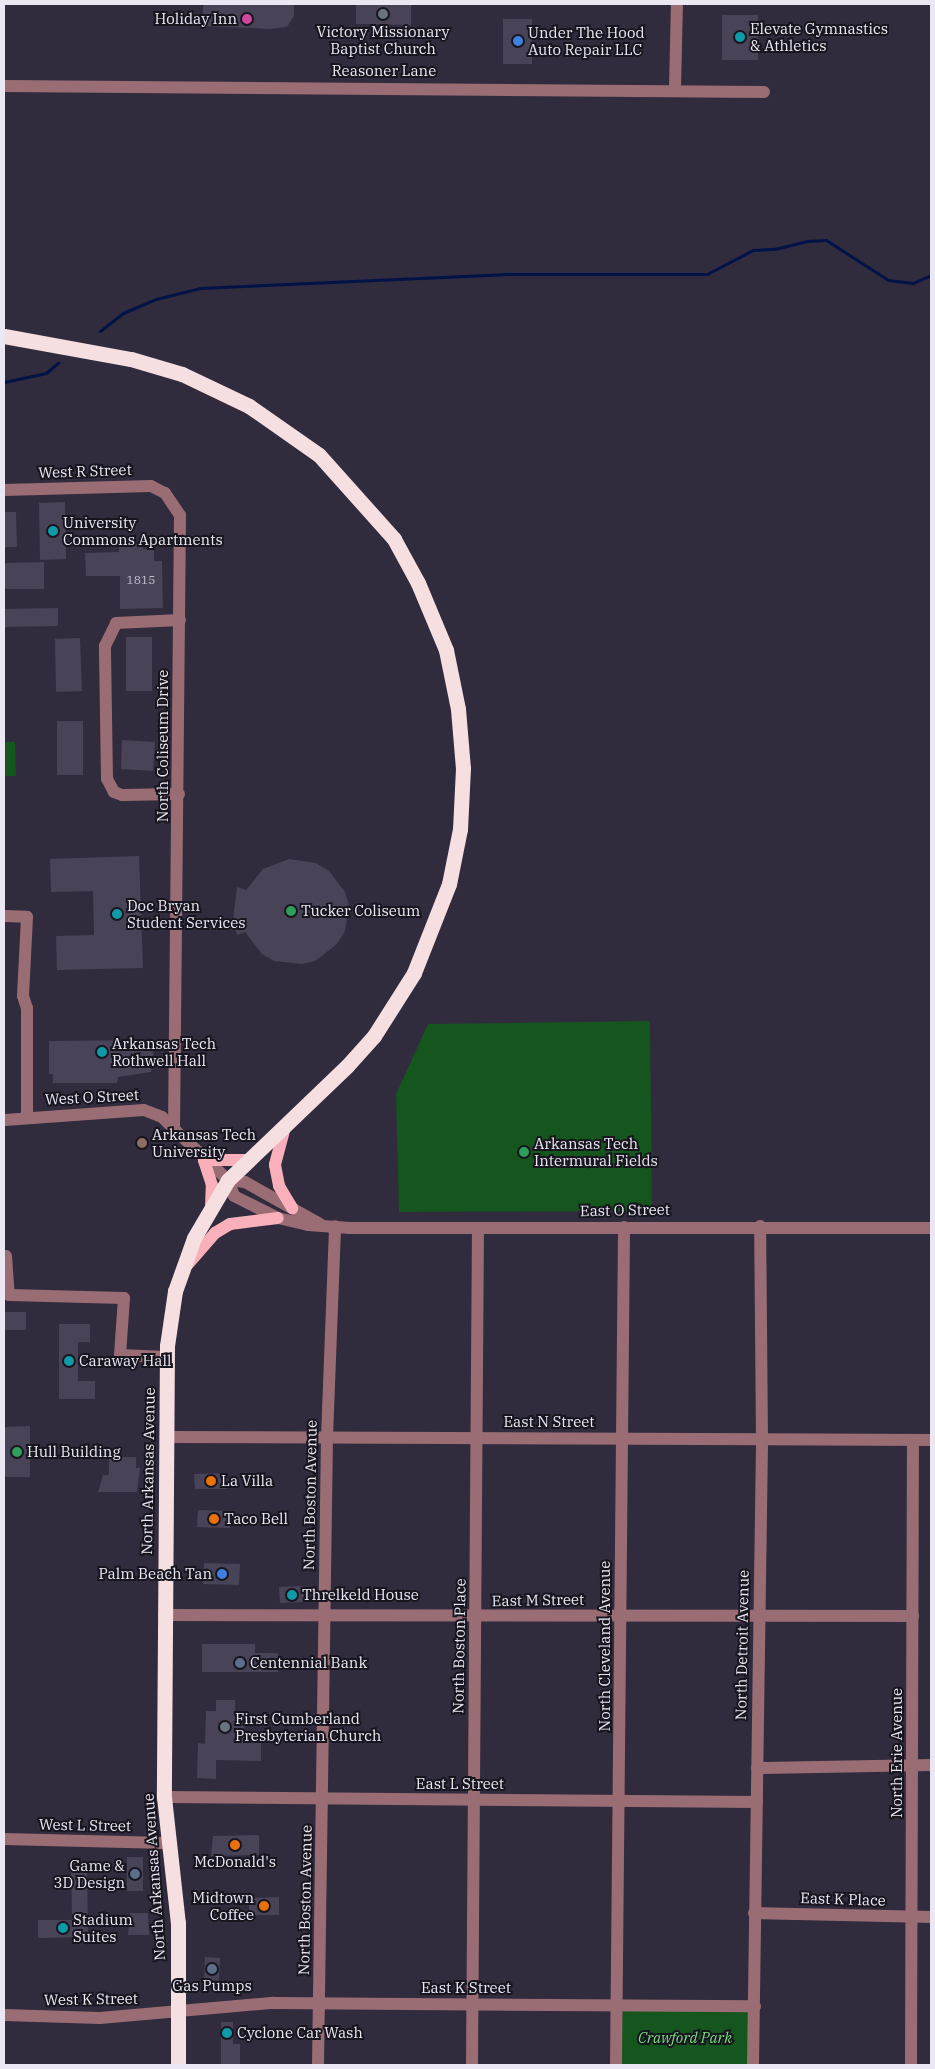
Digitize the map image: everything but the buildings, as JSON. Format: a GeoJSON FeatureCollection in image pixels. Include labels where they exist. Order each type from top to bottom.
{"type":"FeatureCollection","features":[{"type":"Feature","properties":{"kind":"highway","name":"North Arkansas Avenue"},"geometry":{"type":"LineString","coordinates":[[4,336],[130,359],[182,374],[239,400],[318,455],[394,539],[423,593],[446,650],[458,709],[463,768],[460,829],[448,884],[414,973],[374,1036],[246,1160],[228,1180],[211,1208],[181,1271],[169,1318],[164,1615],[164,1797],[166,1843],[178,1923],[178,2065]]}},
{"type":"Feature","properties":{"kind":"main road"},"geometry":{"type":"LineString","coordinates":[[288,1120],[275,1165],[279,1186],[292,1208]]}},
{"type":"Feature","properties":{"kind":"main road"},"geometry":{"type":"LineString","coordinates":[[211,1208],[212,1185],[204,1160],[246,1160]]}},
{"type":"Feature","properties":{"kind":"main road"},"geometry":{"type":"LineString","coordinates":[[181,1271],[204,1242],[230,1224],[278,1218]]}},
{"type":"Feature","properties":{"kind":"street"},"geometry":{"type":"LineString","coordinates":[[675,89],[676,4]]}},
{"type":"Feature","properties":{"kind":"street","name":"Reasoner Lane"},"geometry":{"type":"LineString","coordinates":[[4,86],[675,89],[764,92]]}},
{"type":"Feature","properties":{"kind":"street","name":"West R Street"},"geometry":{"type":"LineString","coordinates":[[4,490],[144,485],[166,493]]}},
{"type":"Feature","properties":{"kind":"street","name":"North Coliseum Drive"},"geometry":{"type":"LineString","coordinates":[[166,493],[180,515],[178,1004],[174,1129]]}},
{"type":"Feature","properties":{"kind":"street"},"geometry":{"type":"LineString","coordinates":[[179,794],[122,795],[114,792],[107,779],[105,646],[116,623],[180,620]]}},
{"type":"Feature","properties":{"kind":"street"},"geometry":{"type":"LineString","coordinates":[[4,916],[27,917],[23,996],[27,1008],[27,1117]]}},
{"type":"Feature","properties":{"kind":"street","name":"West O Street"},"geometry":{"type":"LineString","coordinates":[[5,1120],[144,1110],[162,1118],[204,1160],[228,1180]]}},
{"type":"Feature","properties":{"kind":"street","name":"East O Street"},"geometry":{"type":"LineString","coordinates":[[320,1224],[245,1182],[228,1180],[234,1196],[278,1218],[320,1224],[336,1226],[478,1228],[760,1226],[931,1228]]}},
{"type":"Feature","properties":{"kind":"street","name":"North Boston Avenue"},"geometry":{"type":"LineString","coordinates":[[318,2065],[327,1438],[336,1226]]}},
{"type":"Feature","properties":{"kind":"street","name":"North Detroit Avenue"},"geometry":{"type":"LineString","coordinates":[[753,2065],[762,1440],[760,1226]]}},
{"type":"Feature","properties":{"kind":"street","name":"North Cleveland Avenue"},"geometry":{"type":"LineString","coordinates":[[616,2065],[624,1227]]}},
{"type":"Feature","properties":{"kind":"street","name":"North Boston Place"},"geometry":{"type":"LineString","coordinates":[[472,2065],[471,2004],[478,1438],[478,1228]]}},
{"type":"Feature","properties":{"kind":"street"},"geometry":{"type":"LineString","coordinates":[[6,1256],[9,1295],[124,1298],[120,1356],[167,1357]]}},
{"type":"Feature","properties":{"kind":"street","name":"East N Street"},"geometry":{"type":"LineString","coordinates":[[167,1437],[931,1440]]}},
{"type":"Feature","properties":{"kind":"street","name":"North Erie Avenue"},"geometry":{"type":"LineString","coordinates":[[911,2065],[914,1765],[913,1440]]}},
{"type":"Feature","properties":{"kind":"street","name":"East M Street"},"geometry":{"type":"LineString","coordinates":[[164,1615],[325,1617],[913,1616]]}},
{"type":"Feature","properties":{"kind":"street"},"geometry":{"type":"LineString","coordinates":[[757,1768],[931,1765]]}},
{"type":"Feature","properties":{"kind":"street","name":"East L Street"},"geometry":{"type":"LineString","coordinates":[[164,1797],[322,1800],[756,1802]]}},
{"type":"Feature","properties":{"kind":"street","name":"West L Street"},"geometry":{"type":"LineString","coordinates":[[4,1839],[166,1843]]}},
{"type":"Feature","properties":{"kind":"street","name":"East K Place"},"geometry":{"type":"LineString","coordinates":[[754,1913],[931,1917]]}},
{"type":"Feature","properties":{"kind":"street","name":"East K Street"},"geometry":{"type":"LineString","coordinates":[[178,2012],[319,2002],[754,2006]]}},
{"type":"Feature","properties":{"kind":"street","name":"West K Street"},"geometry":{"type":"LineString","coordinates":[[4,2015],[100,2018],[178,2012]]}},
{"type":"Feature","properties":{"kind":"green space"},"geometry":{"type":"Polygon","coordinates":[[[4,742],[15,742],[16,776],[4,776],[4,742]]]}},
{"type":"Feature","properties":{"kind":"green space","name":"Arkansas Tech Intermural Fields"},"geometry":{"type":"Polygon","coordinates":[[[650,1021],[652,1211],[399,1212],[396,1094],[428,1024],[650,1021]]]}},
{"type":"Feature","properties":{"kind":"green space","name":"Crawford Park"},"geometry":{"type":"Polygon","coordinates":[[[622,2010],[748,2010],[748,2065],[621,2065],[622,2010]]]}},
{"type":"Feature","properties":{"kind":"waterway"},"geometry":{"type":"LineString","coordinates":[[100,331],[123,313],[156,299],[200,288],[504,274],[707,274],[753,250],[775,249],[807,241],[826,240],[888,280],[913,283],[931,275]]}},
{"type":"Feature","properties":{"kind":"waterway"},"geometry":{"type":"LineString","coordinates":[[4,382],[46,373],[58,363]]}},
{"type":"Feature","properties":{"kind":"place","name":"Victory Missionary Baptist Church"},"geometry":{"type":"Point","coordinates":[383,14]}},
{"type":"Feature","properties":{"kind":"place","name":"Holiday Inn"},"geometry":{"type":"Point","coordinates":[247,19]}},
{"type":"Feature","properties":{"kind":"place","name":"Elevate Gymnastics & Athletics"},"geometry":{"type":"Point","coordinates":[740,37]}},
{"type":"Feature","properties":{"kind":"place","name":"Under The Hood Auto Repair LLC"},"geometry":{"type":"Point","coordinates":[518,41]}},
{"type":"Feature","properties":{"kind":"place","name":"University Commons Apartments"},"geometry":{"type":"Point","coordinates":[53,531]}},
{"type":"Feature","properties":{"kind":"place","name":"Tucker Coliseum"},"geometry":{"type":"Point","coordinates":[291,911]}},
{"type":"Feature","properties":{"kind":"place","name":"Doc Bryan Student Services"},"geometry":{"type":"Point","coordinates":[117,914]}},
{"type":"Feature","properties":{"kind":"place","name":"Arkansas Tech Rothwell Hall"},"geometry":{"type":"Point","coordinates":[102,1052]}},
{"type":"Feature","properties":{"kind":"place","name":"Arkansas Tech University"},"geometry":{"type":"Point","coordinates":[142,1143]}},
{"type":"Feature","properties":{"kind":"place","name":"Arkansas Tech Intermural Fields"},"geometry":{"type":"Point","coordinates":[524,1152]}},
{"type":"Feature","properties":{"kind":"place","name":"Caraway Hall"},"geometry":{"type":"Point","coordinates":[69,1361]}},
{"type":"Feature","properties":{"kind":"place","name":"Hull Building"},"geometry":{"type":"Point","coordinates":[17,1452]}},
{"type":"Feature","properties":{"kind":"place","name":"La Villa"},"geometry":{"type":"Point","coordinates":[211,1481]}},
{"type":"Feature","properties":{"kind":"place","name":"Taco Bell"},"geometry":{"type":"Point","coordinates":[214,1519]}},
{"type":"Feature","properties":{"kind":"place","name":"Palm Beach Tan"},"geometry":{"type":"Point","coordinates":[222,1574]}},
{"type":"Feature","properties":{"kind":"place","name":"Threlkeld House"},"geometry":{"type":"Point","coordinates":[292,1595]}},
{"type":"Feature","properties":{"kind":"place","name":"Centennial Bank"},"geometry":{"type":"Point","coordinates":[240,1663]}},
{"type":"Feature","properties":{"kind":"place","name":"First Cumberland Presbyterian Church"},"geometry":{"type":"Point","coordinates":[225,1727]}},
{"type":"Feature","properties":{"kind":"place","name":"McDonald's"},"geometry":{"type":"Point","coordinates":[235,1845]}},
{"type":"Feature","properties":{"kind":"place","name":"Game & 3D Design"},"geometry":{"type":"Point","coordinates":[135,1874]}},
{"type":"Feature","properties":{"kind":"place","name":"Midtown Coffee"},"geometry":{"type":"Point","coordinates":[264,1906]}},
{"type":"Feature","properties":{"kind":"place","name":"Stadium Suites"},"geometry":{"type":"Point","coordinates":[63,1928]}},
{"type":"Feature","properties":{"kind":"place","name":"Gas Pumps"},"geometry":{"type":"Point","coordinates":[212,1969]}},
{"type":"Feature","properties":{"kind":"place","name":"Cyclone Car Wash"},"geometry":{"type":"Point","coordinates":[227,2033]}}]}
